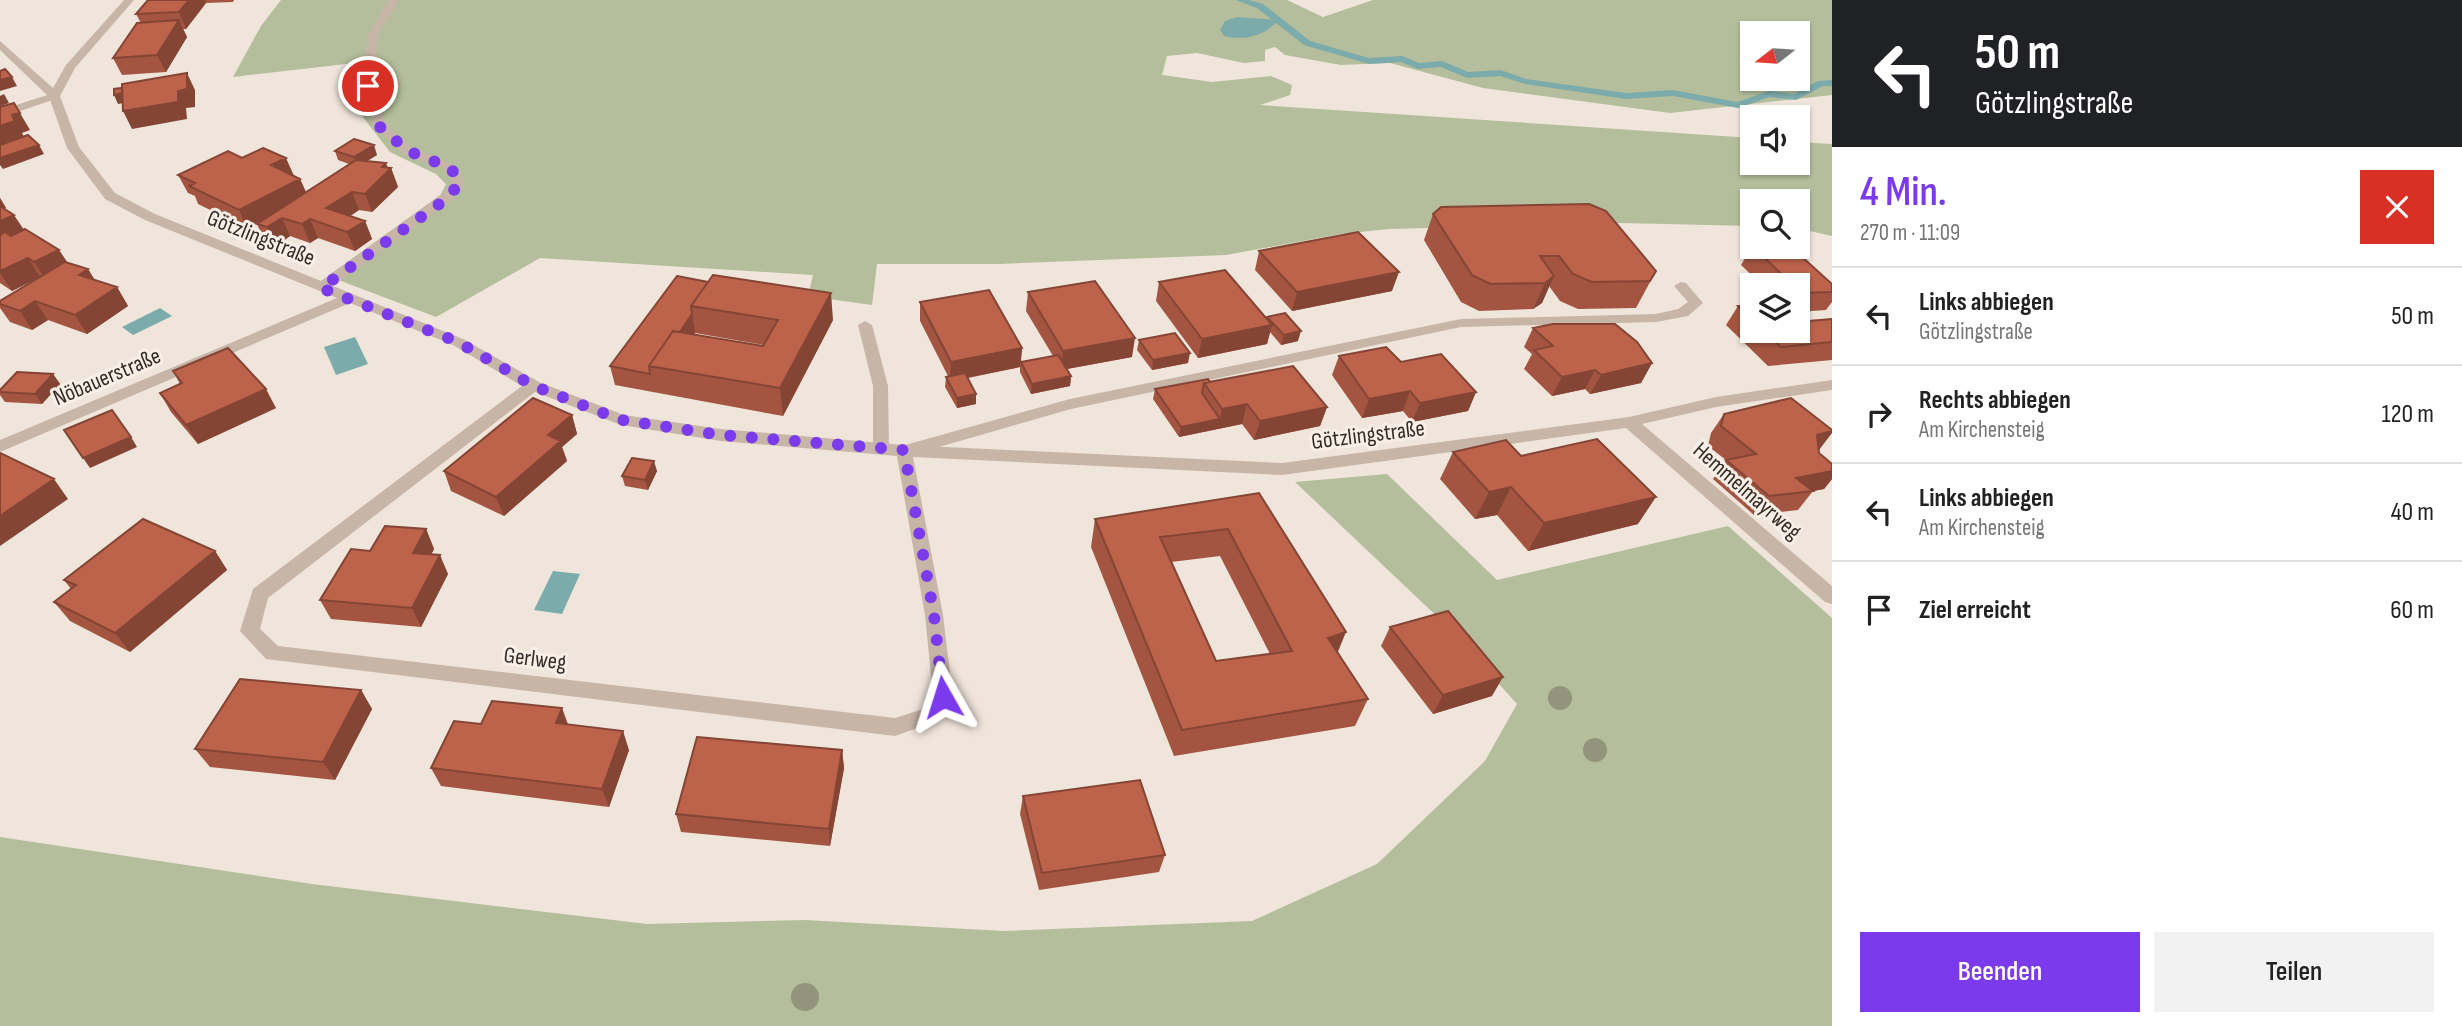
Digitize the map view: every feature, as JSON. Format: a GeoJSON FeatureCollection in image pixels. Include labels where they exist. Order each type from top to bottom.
{"type":"FeatureCollection","features":[{"type":"Feature","properties":{"kind":"street"},"geometry":{"type":"LineString","coordinates":[[0,114],[54,96],[70,67],[129,0]]}},
{"type":"Feature","properties":{"kind":"street"},"geometry":{"type":"LineString","coordinates":[[321,288],[449,197],[459,183],[451,168],[408,151],[380,127],[368,86],[373,35],[394,0]]}},
{"type":"Feature","properties":{"kind":"street"},"geometry":{"type":"LineString","coordinates":[[0,44],[54,96]]}},
{"type":"Feature","properties":{"kind":"street","name":"Götzlingstraße"},"geometry":{"type":"LineString","coordinates":[[54,96],[73,148],[110,196],[150,217],[458,342],[534,386],[621,420],[721,435],[881,449],[1282,469],[1629,422],[1716,402],[1832,385]]}},
{"type":"Feature","properties":{"kind":"street","name":"Götzlingstraße"},"geometry":{"type":"LineString","coordinates":[[904,450],[1070,404],[1461,323],[1656,318],[1683,313],[1696,303],[1681,286]]}},
{"type":"Feature","properties":{"kind":"street","name":"Nöbauerstraße"},"geometry":{"type":"LineString","coordinates":[[0,446],[347,299]]}},
{"type":"Feature","properties":{"kind":"street"},"geometry":{"type":"LineString","coordinates":[[865,326],[877,361],[885,402],[881,449]]}},
{"type":"Feature","properties":{"kind":"street","name":"Gerlweg"},"geometry":{"type":"LineString","coordinates":[[534,386],[260,594],[250,631],[273,653],[895,727],[930,715],[943,697],[934,615],[904,450]]}},
{"type":"Feature","properties":{"kind":"street","name":"Hemmelmayrweg"},"geometry":{"type":"LineString","coordinates":[[1629,422],[1832,597]]}},
{"type":"Feature","properties":{"kind":"green space"},"geometry":{"type":"Polygon","coordinates":[[[281,0],[1287,0],[1323,17],[1373,0],[1832,0],[1832,95],[1670,113],[1483,88],[1390,63],[1341,65],[1285,55],[1275,47],[1265,50],[1265,61],[1244,63],[1197,53],[1167,56],[1162,75],[1212,82],[1271,76],[1292,85],[1290,95],[1260,105],[1740,137],[1740,175],[1810,175],[1810,143],[1832,144],[1832,236],[1810,231],[1810,189],[1740,189],[1740,226],[1621,223],[1389,229],[1341,234],[1226,255],[1000,264],[877,264],[872,305],[808,296],[813,275],[540,258],[436,317],[328,276],[440,196],[446,184],[436,174],[390,152],[355,107],[355,63],[233,77],[261,26],[281,0]]]}},
{"type":"Feature","properties":{"kind":"green space"},"geometry":{"type":"Polygon","coordinates":[[[1387,474],[1497,580],[1728,526],[1832,618],[1832,1026],[0,1026],[0,837],[312,884],[647,924],[805,920],[1004,931],[1252,921],[1377,864],[1485,761],[1517,704],[1445,624],[1295,482],[1387,474]]]}},
{"type":"Feature","properties":{"kind":"water"},"geometry":{"type":"Polygon","coordinates":[[[1237,17],[1278,20],[1267,30],[1254,36],[1224,36],[1220,30],[1225,21],[1237,17]]]}},
{"type":"Feature","properties":{"kind":"water"},"geometry":{"type":"Polygon","coordinates":[[[160,308],[172,316],[133,335],[122,327],[160,308]]]}},
{"type":"Feature","properties":{"kind":"water"},"geometry":{"type":"Polygon","coordinates":[[[355,337],[368,364],[336,375],[324,347],[355,337]]]}},
{"type":"Feature","properties":{"kind":"water"},"geometry":{"type":"Polygon","coordinates":[[[553,571],[580,574],[562,614],[534,610],[553,571]]]}},
{"type":"Feature","properties":{"kind":"building"},"geometry":{"type":"Polygon","coordinates":[[[148,0],[189,0],[179,12],[136,14],[148,0]]]}},
{"type":"Feature","properties":{"kind":"building"},"geometry":{"type":"Polygon","coordinates":[[[179,20],[157,55],[113,58],[137,23],[179,20]]]}},
{"type":"Feature","properties":{"kind":"building"},"geometry":{"type":"Polygon","coordinates":[[[5,69],[12,77],[0,80],[0,71],[5,69]]]}},
{"type":"Feature","properties":{"kind":"building"},"geometry":{"type":"Polygon","coordinates":[[[187,73],[187,89],[178,91],[178,102],[123,111],[122,84],[187,73]]]}},
{"type":"Feature","properties":{"kind":"building"},"geometry":{"type":"Polygon","coordinates":[[[122,88],[122,93],[114,95],[114,89],[122,88]]]}},
{"type":"Feature","properties":{"kind":"building"},"geometry":{"type":"Polygon","coordinates":[[[14,103],[20,113],[12,115],[15,121],[0,126],[0,107],[14,103]]]}},
{"type":"Feature","properties":{"kind":"building"},"geometry":{"type":"Polygon","coordinates":[[[28,135],[39,145],[0,158],[0,145],[28,135]]]}},
{"type":"Feature","properties":{"kind":"building"},"geometry":{"type":"Polygon","coordinates":[[[354,139],[374,145],[354,157],[335,151],[354,139]]]}},
{"type":"Feature","properties":{"kind":"building"},"geometry":{"type":"Polygon","coordinates":[[[263,148],[286,158],[271,165],[300,179],[239,210],[189,186],[195,183],[178,175],[228,151],[242,158],[263,148]]]}},
{"type":"Feature","properties":{"kind":"building"},"geometry":{"type":"Polygon","coordinates":[[[356,160],[386,163],[382,167],[391,168],[365,194],[352,192],[326,208],[365,221],[347,232],[310,219],[302,224],[282,218],[267,227],[257,224],[356,160]]]}},
{"type":"Feature","properties":{"kind":"building"},"geometry":{"type":"Polygon","coordinates":[[[1589,204],[1606,211],[1656,271],[1650,281],[1592,282],[1573,274],[1559,256],[1540,256],[1554,276],[1545,283],[1490,284],[1472,275],[1433,214],[1441,207],[1589,204]]]}},
{"type":"Feature","properties":{"kind":"building"},"geometry":{"type":"Polygon","coordinates":[[[0,206],[14,215],[0,221],[0,206]]]}},
{"type":"Feature","properties":{"kind":"building"},"geometry":{"type":"Polygon","coordinates":[[[25,229],[59,250],[34,262],[28,258],[0,271],[0,235],[5,232],[11,236],[25,229]]]}},
{"type":"Feature","properties":{"kind":"building"},"geometry":{"type":"Polygon","coordinates":[[[1358,232],[1399,272],[1297,292],[1259,251],[1358,232]]]}},
{"type":"Feature","properties":{"kind":"building"},"geometry":{"type":"Polygon","coordinates":[[[1766,259],[1804,259],[1832,284],[1832,292],[1810,293],[1810,273],[1780,273],[1766,259]]]}},
{"type":"Feature","properties":{"kind":"building"},"geometry":{"type":"Polygon","coordinates":[[[65,262],[88,269],[79,275],[117,287],[75,315],[35,301],[20,311],[0,304],[0,301],[65,262]]]}},
{"type":"Feature","properties":{"kind":"building"},"geometry":{"type":"Polygon","coordinates":[[[1225,270],[1272,325],[1202,339],[1159,282],[1225,270]]]}},
{"type":"Feature","properties":{"kind":"building"},"geometry":{"type":"Polygon","coordinates":[[[713,275],[831,293],[780,388],[649,366],[673,331],[763,346],[778,320],[691,306],[713,275]]]}},
{"type":"Feature","properties":{"kind":"building"},"geometry":{"type":"Polygon","coordinates":[[[677,276],[708,282],[691,306],[692,314],[680,332],[673,331],[649,366],[650,374],[610,366],[677,276]]]}},
{"type":"Feature","properties":{"kind":"building"},"geometry":{"type":"Polygon","coordinates":[[[1095,281],[1135,338],[1063,351],[1028,292],[1095,281]]]}},
{"type":"Feature","properties":{"kind":"building"},"geometry":{"type":"Polygon","coordinates":[[[989,290],[1022,348],[951,362],[920,302],[989,290]]]}},
{"type":"Feature","properties":{"kind":"building"},"geometry":{"type":"Polygon","coordinates":[[[1285,313],[1301,331],[1284,335],[1267,317],[1285,313]]]}},
{"type":"Feature","properties":{"kind":"building"},"geometry":{"type":"Polygon","coordinates":[[[1832,319],[1832,342],[1781,347],[1777,343],[1810,343],[1810,321],[1832,319]]]}},
{"type":"Feature","properties":{"kind":"building"},"geometry":{"type":"Polygon","coordinates":[[[1553,324],[1615,324],[1637,342],[1652,363],[1601,375],[1595,370],[1562,377],[1534,350],[1553,346],[1533,328],[1553,324]]]}},
{"type":"Feature","properties":{"kind":"building"},"geometry":{"type":"Polygon","coordinates":[[[1175,333],[1190,353],[1153,360],[1139,340],[1175,333]]]}},
{"type":"Feature","properties":{"kind":"building"},"geometry":{"type":"Polygon","coordinates":[[[1386,347],[1401,362],[1441,354],[1476,392],[1420,403],[1410,391],[1369,399],[1339,356],[1386,347]]]}},
{"type":"Feature","properties":{"kind":"building"},"geometry":{"type":"Polygon","coordinates":[[[228,348],[266,389],[186,425],[160,393],[182,383],[173,371],[228,348]]]}},
{"type":"Feature","properties":{"kind":"building"},"geometry":{"type":"Polygon","coordinates":[[[1058,355],[1071,376],[1032,384],[1021,362],[1058,355]]]}},
{"type":"Feature","properties":{"kind":"building"},"geometry":{"type":"Polygon","coordinates":[[[1293,366],[1327,407],[1260,421],[1247,404],[1222,409],[1204,383],[1293,366]]]}},
{"type":"Feature","properties":{"kind":"building"},"geometry":{"type":"Polygon","coordinates":[[[17,372],[53,374],[35,394],[0,392],[17,372]]]}},
{"type":"Feature","properties":{"kind":"building"},"geometry":{"type":"Polygon","coordinates":[[[965,373],[976,394],[957,398],[946,377],[965,373]]]}},
{"type":"Feature","properties":{"kind":"building"},"geometry":{"type":"Polygon","coordinates":[[[1208,379],[1210,382],[1204,383],[1202,393],[1220,419],[1181,427],[1155,389],[1208,379]]]}},
{"type":"Feature","properties":{"kind":"building"},"geometry":{"type":"Polygon","coordinates":[[[533,398],[572,415],[548,435],[561,441],[496,497],[444,471],[533,398]]]}},
{"type":"Feature","properties":{"kind":"building"},"geometry":{"type":"Polygon","coordinates":[[[1791,398],[1832,430],[1817,435],[1819,453],[1832,464],[1832,471],[1796,478],[1813,491],[1769,496],[1726,460],[1756,454],[1721,426],[1724,414],[1791,398]]]}},
{"type":"Feature","properties":{"kind":"building"},"geometry":{"type":"Polygon","coordinates":[[[112,410],[131,437],[83,458],[64,430],[112,410]]]}},
{"type":"Feature","properties":{"kind":"building"},"geometry":{"type":"Polygon","coordinates":[[[1597,439],[1656,497],[1544,523],[1511,487],[1489,492],[1453,452],[1506,440],[1521,456],[1597,439]]]}},
{"type":"Feature","properties":{"kind":"building"},"geometry":{"type":"Polygon","coordinates":[[[0,453],[54,479],[0,516],[0,453]]]}},
{"type":"Feature","properties":{"kind":"building"},"geometry":{"type":"Polygon","coordinates":[[[632,458],[654,461],[645,480],[622,476],[632,458]]]}},
{"type":"Feature","properties":{"kind":"building"},"geometry":{"type":"Polygon","coordinates":[[[1259,493],[1346,632],[1328,638],[1368,699],[1182,730],[1095,519],[1259,493]],[[1228,529],[1160,537],[1216,661],[1292,651],[1228,529]]]}},
{"type":"Feature","properties":{"kind":"building"},"geometry":{"type":"Polygon","coordinates":[[[143,519],[215,551],[115,633],[54,602],[76,585],[64,580],[143,519]]]}},
{"type":"Feature","properties":{"kind":"building"},"geometry":{"type":"Polygon","coordinates":[[[385,526],[426,529],[413,553],[440,555],[412,608],[320,600],[351,549],[370,551],[385,526]]]}},
{"type":"Feature","properties":{"kind":"building"},"geometry":{"type":"Polygon","coordinates":[[[1448,611],[1503,677],[1443,695],[1390,627],[1448,611]]]}},
{"type":"Feature","properties":{"kind":"building"},"geometry":{"type":"Polygon","coordinates":[[[240,679],[361,690],[323,762],[195,749],[240,679]]]}},
{"type":"Feature","properties":{"kind":"building"},"geometry":{"type":"Polygon","coordinates":[[[492,701],[562,708],[556,723],[623,731],[602,789],[431,768],[454,721],[481,724],[492,701]]]}},
{"type":"Feature","properties":{"kind":"building"},"geometry":{"type":"Polygon","coordinates":[[[697,737],[842,750],[829,829],[676,814],[697,737]]]}},
{"type":"Feature","properties":{"kind":"building"},"geometry":{"type":"Polygon","coordinates":[[[1140,780],[1165,855],[1042,873],[1023,796],[1140,780]]]}},
{"type":"Feature","properties":{"kind":"waterway"},"geometry":{"type":"LineString","coordinates":[[1240,0],[1260,6],[1307,43],[1369,61],[1402,59],[1418,66],[1442,64],[1467,75],[1501,73],[1525,81],[1626,96],[1673,93],[1738,105],[1769,94],[1796,97],[1821,83],[1832,83]]}},
{"type":"Feature","properties":{"kind":"route"},"geometry":{"type":"LineString","coordinates":[[368,86],[380,127],[408,151],[451,168],[459,183],[449,197],[321,288],[458,342],[534,386],[621,420],[721,435],[904,450],[934,615],[943,697]]}}]}
